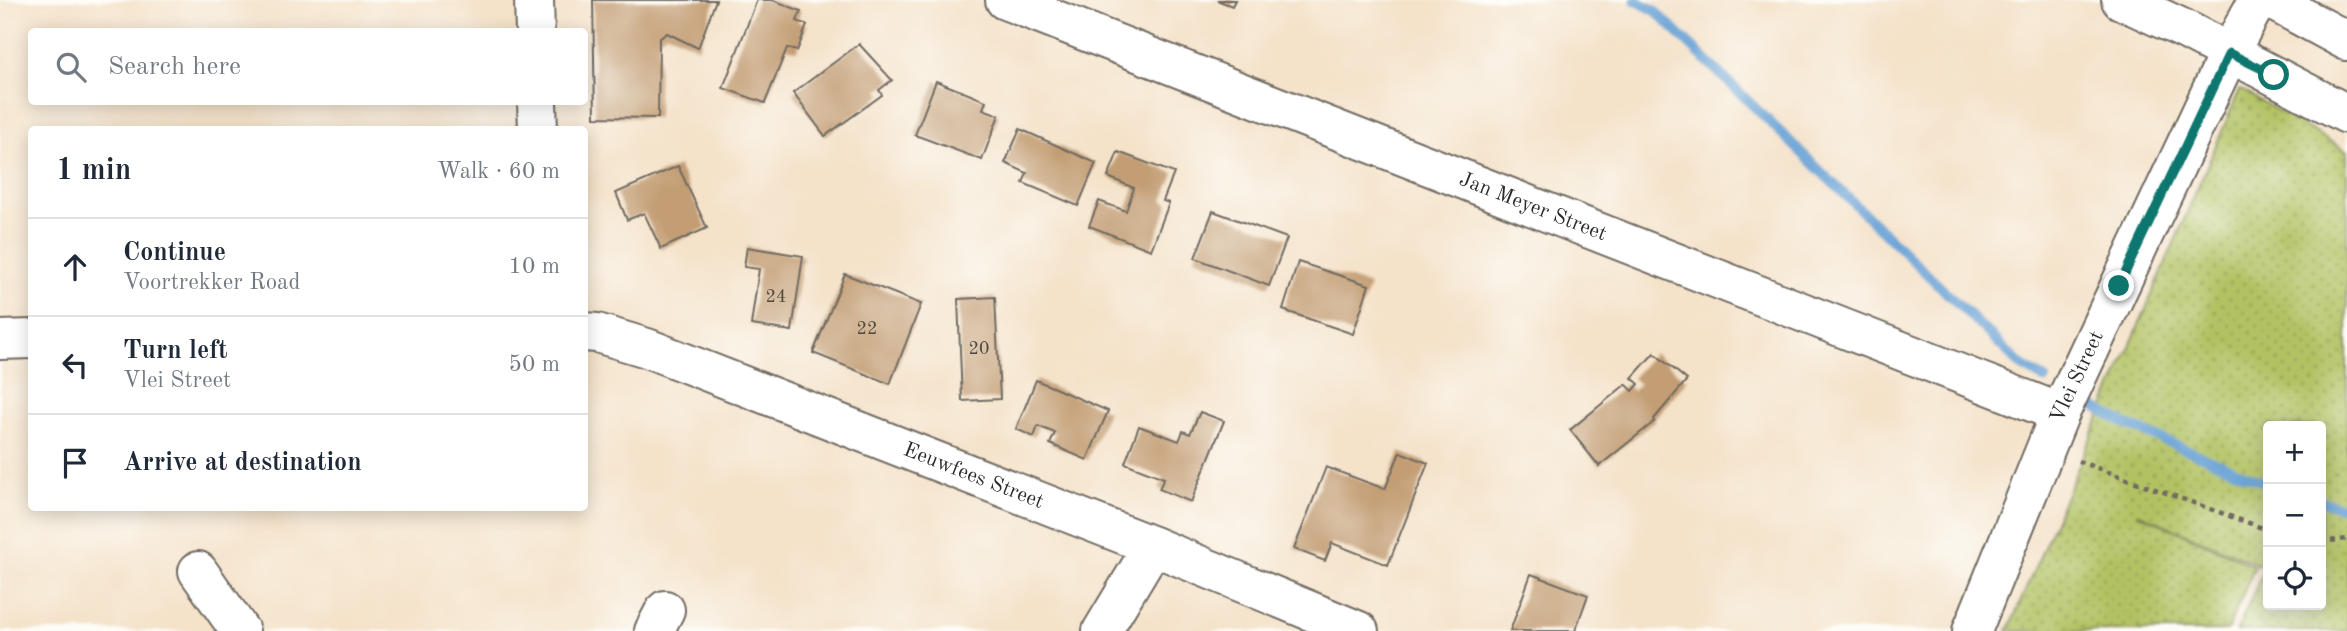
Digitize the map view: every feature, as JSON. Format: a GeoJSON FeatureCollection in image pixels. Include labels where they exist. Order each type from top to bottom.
{"type":"FeatureCollection","features":[{"type":"Feature","properties":{"kind":"street"},"geometry":{"type":"LineString","coordinates":[[534,0],[535,28]]}},
{"type":"Feature","properties":{"kind":"street","name":"Jan Meyer Street"},"geometry":{"type":"LineString","coordinates":[[1005,0],[2060,413]]}},
{"type":"Feature","properties":{"kind":"street"},"geometry":{"type":"LineString","coordinates":[[2121,0],[2347,114]]}},
{"type":"Feature","properties":{"kind":"street","name":"Vlei Street"},"geometry":{"type":"LineString","coordinates":[[1972,631],[2060,413],[2229,53],[2258,0]]}},
{"type":"Feature","properties":{"kind":"street"},"geometry":{"type":"LineString","coordinates":[[2271,0],[2347,41]]}},
{"type":"Feature","properties":{"kind":"street"},"geometry":{"type":"LineString","coordinates":[[537,105],[538,126]]}},
{"type":"Feature","properties":{"kind":"street","name":"Eeuwfees Street"},"geometry":{"type":"LineString","coordinates":[[588,332],[648,348],[1153,546],[1359,631]]}},
{"type":"Feature","properties":{"kind":"street"},"geometry":{"type":"LineString","coordinates":[[0,340],[28,339]]}},
{"type":"Feature","properties":{"kind":"street"},"geometry":{"type":"LineString","coordinates":[[1102,631],[1153,546]]}},
{"type":"Feature","properties":{"kind":"street"},"geometry":{"type":"LineString","coordinates":[[198,571],[240,631]]}},
{"type":"Feature","properties":{"kind":"path"},"geometry":{"type":"LineString","coordinates":[[2045,449],[2263,528]]}},
{"type":"Feature","properties":{"kind":"path"},"geometry":{"type":"LineString","coordinates":[[2326,541],[2347,539]]}},
{"type":"Feature","properties":{"kind":"green space"},"geometry":{"type":"Polygon","coordinates":[[[2240,89],[2347,151],[2347,631],[2237,631],[2263,572],[2263,610],[2326,610],[2326,421],[2263,421],[2263,566],[2137,513],[2255,566],[2227,631],[2008,631],[2240,89]]]}},
{"type":"Feature","properties":{"kind":"building"},"geometry":{"type":"Polygon","coordinates":[[[593,0],[716,0],[698,48],[667,33],[659,39],[658,118],[595,117],[593,0]]]}},
{"type":"Feature","properties":{"kind":"building"},"geometry":{"type":"Polygon","coordinates":[[[757,0],[773,0],[801,11],[797,21],[807,25],[797,51],[787,48],[765,103],[723,88],[757,0]]]}},
{"type":"Feature","properties":{"kind":"building"},"geometry":{"type":"Polygon","coordinates":[[[1217,0],[1235,0],[1232,6],[1217,0]]]}},
{"type":"Feature","properties":{"kind":"building"},"geometry":{"type":"Polygon","coordinates":[[[859,44],[892,80],[879,90],[882,95],[825,136],[793,93],[859,44]]]}},
{"type":"Feature","properties":{"kind":"building"},"geometry":{"type":"Polygon","coordinates":[[[936,81],[986,101],[983,109],[999,115],[982,160],[915,135],[936,81]]]}},
{"type":"Feature","properties":{"kind":"building"},"geometry":{"type":"Polygon","coordinates":[[[1020,129],[1096,163],[1078,206],[1023,183],[1027,173],[1005,163],[1020,129]]]}},
{"type":"Feature","properties":{"kind":"building"},"geometry":{"type":"Polygon","coordinates":[[[1118,152],[1174,173],[1163,201],[1169,203],[1151,250],[1089,226],[1099,201],[1126,211],[1134,188],[1108,177],[1118,152]]]}},
{"type":"Feature","properties":{"kind":"building"},"geometry":{"type":"Polygon","coordinates":[[[678,166],[707,228],[661,249],[644,213],[627,220],[616,193],[678,166]]]}},
{"type":"Feature","properties":{"kind":"building"},"geometry":{"type":"Polygon","coordinates":[[[1213,211],[1287,238],[1269,286],[1195,258],[1213,211]]]}},
{"type":"Feature","properties":{"kind":"building"},"geometry":{"type":"Polygon","coordinates":[[[747,247],[803,256],[792,331],[751,325],[759,269],[744,267],[747,247]]]}},
{"type":"Feature","properties":{"kind":"building"},"geometry":{"type":"Polygon","coordinates":[[[1298,262],[1369,285],[1353,334],[1283,310],[1298,262]]]}},
{"type":"Feature","properties":{"kind":"building"},"geometry":{"type":"Polygon","coordinates":[[[845,274],[921,304],[890,384],[813,353],[845,274]]]}},
{"type":"Feature","properties":{"kind":"building"},"geometry":{"type":"Polygon","coordinates":[[[995,297],[1000,399],[962,401],[958,299],[995,297]]]}},
{"type":"Feature","properties":{"kind":"building"},"geometry":{"type":"Polygon","coordinates":[[[1654,353],[1687,380],[1655,421],[1599,466],[1570,430],[1626,384],[1633,391],[1639,384],[1632,378],[1654,353]]]}},
{"type":"Feature","properties":{"kind":"building"},"geometry":{"type":"Polygon","coordinates":[[[1036,380],[1108,411],[1087,460],[1050,444],[1055,433],[1038,426],[1034,437],[1016,429],[1036,380]]]}},
{"type":"Feature","properties":{"kind":"building"},"geometry":{"type":"Polygon","coordinates":[[[1200,412],[1224,421],[1191,502],[1159,489],[1164,478],[1125,463],[1139,426],[1179,441],[1183,431],[1190,434],[1200,412]]]}},
{"type":"Feature","properties":{"kind":"building"},"geometry":{"type":"Polygon","coordinates":[[[1400,452],[1428,463],[1388,565],[1332,543],[1325,561],[1294,549],[1326,467],[1385,489],[1400,452]]]}},
{"type":"Feature","properties":{"kind":"building"},"geometry":{"type":"Polygon","coordinates":[[[1531,574],[1588,595],[1575,631],[1510,631],[1531,574]]]}},
{"type":"Feature","properties":{"kind":"waterway"},"geometry":{"type":"LineString","coordinates":[[1635,0],[1654,10],[2022,366],[2045,379]]}},
{"type":"Feature","properties":{"kind":"waterway"},"geometry":{"type":"LineString","coordinates":[[2093,406],[2123,423],[2263,482]]}},
{"type":"Feature","properties":{"kind":"waterway"},"geometry":{"type":"LineString","coordinates":[[2326,503],[2347,509]]}},
{"type":"Feature","properties":{"kind":"route"},"geometry":{"type":"LineString","coordinates":[[2119,286],[2229,53],[2274,75]]}}]}
